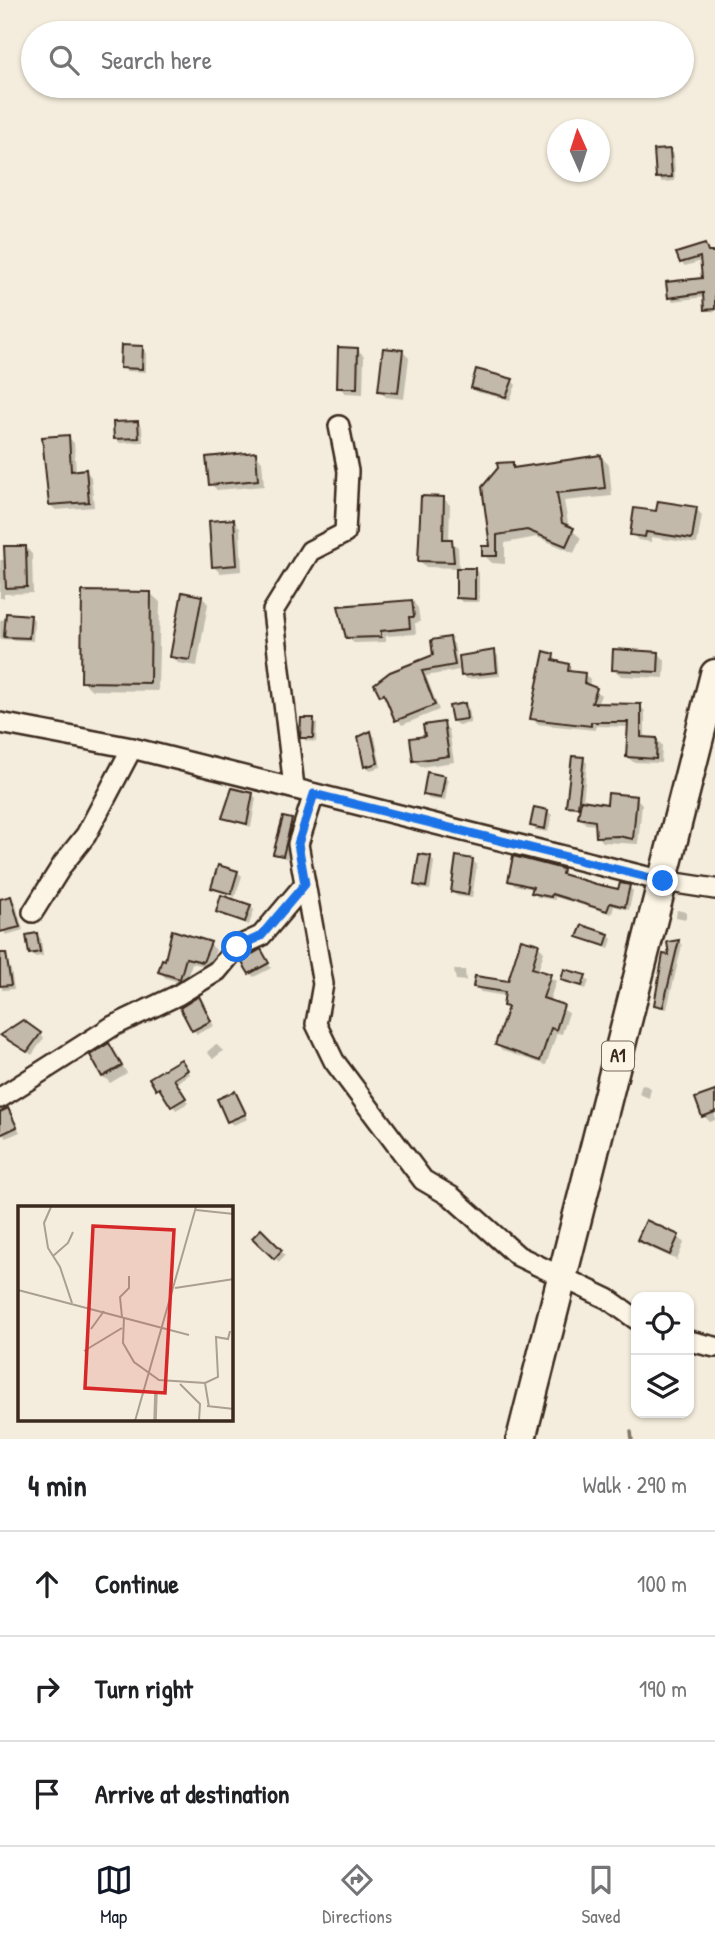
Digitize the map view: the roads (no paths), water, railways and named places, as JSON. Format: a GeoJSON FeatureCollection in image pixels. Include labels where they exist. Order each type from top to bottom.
{"type":"FeatureCollection","features":[{"type":"Feature","properties":{"kind":"highway","name":"A1"},"geometry":{"type":"LineString","coordinates":[[521,1439],[715,674]]}},
{"type":"Feature","properties":{"kind":"street"},"geometry":{"type":"LineString","coordinates":[[294,787],[273,611],[310,551],[345,533],[348,471],[339,426]]}},
{"type":"Feature","properties":{"kind":"street"},"geometry":{"type":"LineString","coordinates":[[0,723],[132,748],[663,881],[715,889]]}},
{"type":"Feature","properties":{"kind":"street"},"geometry":{"type":"LineString","coordinates":[[33,912],[63,863],[86,835],[132,748]]}},
{"type":"Feature","properties":{"kind":"street"},"geometry":{"type":"LineString","coordinates":[[314,794],[298,844],[323,984],[316,1024],[334,1061],[423,1180],[452,1197],[518,1256],[608,1299],[631,1315]]}},
{"type":"Feature","properties":{"kind":"street"},"geometry":{"type":"LineString","coordinates":[[0,1098],[113,1026],[178,995],[217,971],[237,947],[261,936],[305,884]]}},
{"type":"Feature","properties":{"kind":"street"},"geometry":{"type":"LineString","coordinates":[[694,1342],[715,1347]]}},
{"type":"Feature","properties":{"kind":"waterway"},"geometry":{"type":"LineString","coordinates":[[631,1432],[632,1439]]}}]}
